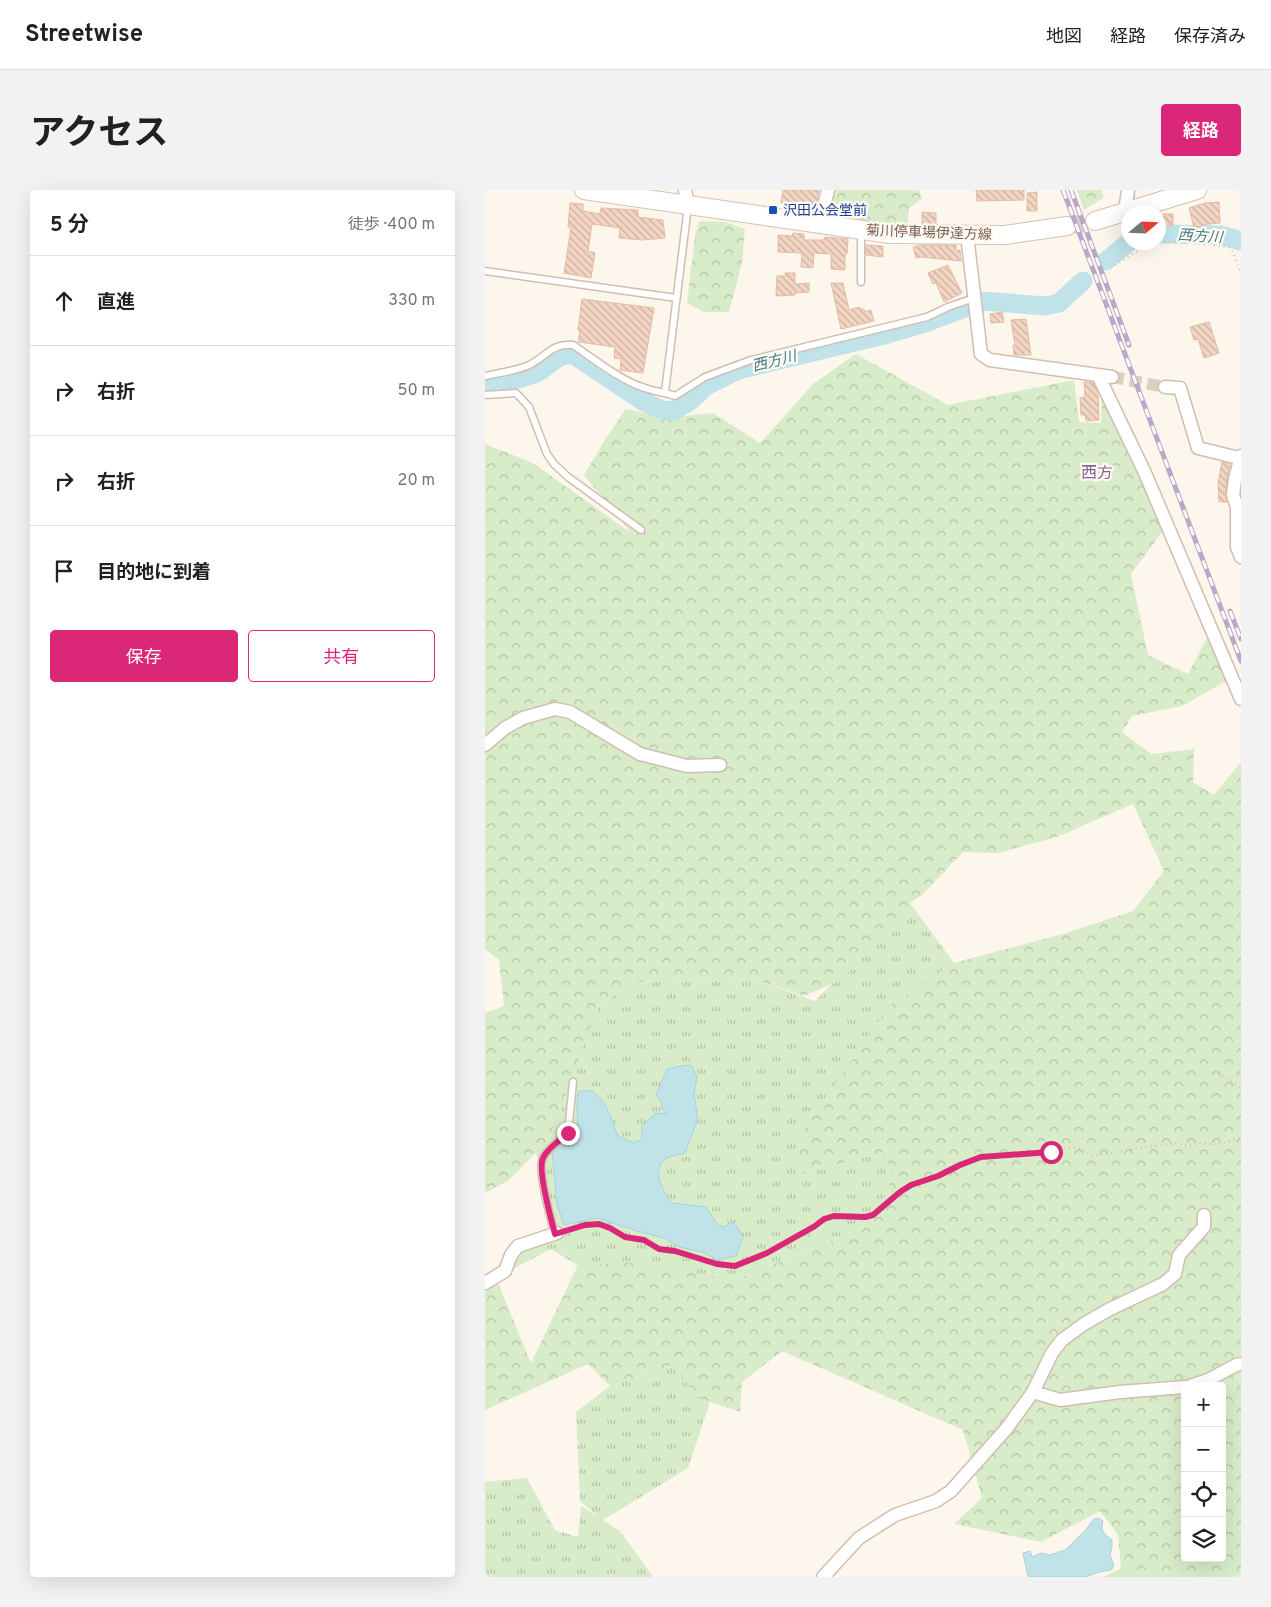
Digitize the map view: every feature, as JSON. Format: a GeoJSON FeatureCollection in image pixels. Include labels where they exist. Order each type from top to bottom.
{"type":"FeatureCollection","features":[{"type":"Feature","properties":{"kind":"main road","name":"菊川停車場伊達方線"},"geometry":{"type":"LineString","coordinates":[[584,190],[687,197],[819,225],[890,234],[1005,235],[1067,226]]}},
{"type":"Feature","properties":{"kind":"main road"},"geometry":{"type":"LineString","coordinates":[[1148,205],[1197,190]]}},
{"type":"Feature","properties":{"kind":"main road"},"geometry":{"type":"LineString","coordinates":[[1095,221],[1121,213]]}},
{"type":"Feature","properties":{"kind":"street"},"geometry":{"type":"LineString","coordinates":[[819,225],[828,190]]}},
{"type":"Feature","properties":{"kind":"street"},"geometry":{"type":"LineString","coordinates":[[1126,205],[1128,190]]}},
{"type":"Feature","properties":{"kind":"street"},"geometry":{"type":"LineString","coordinates":[[967,234],[981,354],[990,360],[1112,377]]}},
{"type":"Feature","properties":{"kind":"street"},"geometry":{"type":"LineString","coordinates":[[1098,375],[1145,473],[1240,693]]}},
{"type":"Feature","properties":{"kind":"street"},"geometry":{"type":"LineString","coordinates":[[1165,387],[1180,388],[1198,448],[1240,457],[1233,494],[1237,507],[1237,547],[1241,557]]}},
{"type":"Feature","properties":{"kind":"street"},"geometry":{"type":"LineString","coordinates":[[485,745],[505,728],[523,718],[555,709],[569,712],[640,754],[687,766],[720,765]]}},
{"type":"Feature","properties":{"kind":"street"},"geometry":{"type":"LineString","coordinates":[[823,1577],[859,1538],[895,1515],[936,1501],[951,1491],[1007,1428],[1033,1392],[1052,1353],[1062,1340],[1083,1324],[1141,1293],[1163,1284],[1175,1274],[1179,1255],[1205,1227],[1204,1215]]}},
{"type":"Feature","properties":{"kind":"street"},"geometry":{"type":"LineString","coordinates":[[485,1283],[505,1271],[511,1256],[518,1246],[556,1233]]}},
{"type":"Feature","properties":{"kind":"street"},"geometry":{"type":"LineString","coordinates":[[1202,1382],[1241,1364]]}},
{"type":"Feature","properties":{"kind":"street"},"geometry":{"type":"LineString","coordinates":[[1033,1392],[1060,1400],[1120,1392],[1181,1388]]}},
{"type":"Feature","properties":{"kind":"lane"},"geometry":{"type":"LineString","coordinates":[[665,392],[687,197]]}},
{"type":"Feature","properties":{"kind":"lane"},"geometry":{"type":"LineString","coordinates":[[861,230],[861,282]]}},
{"type":"Feature","properties":{"kind":"lane"},"geometry":{"type":"LineString","coordinates":[[485,271],[677,298]]}},
{"type":"Feature","properties":{"kind":"lane"},"geometry":{"type":"LineString","coordinates":[[485,376],[526,366],[538,361],[553,348],[563,345],[573,346],[620,376],[644,388],[675,396],[705,376],[751,360],[927,318],[948,307],[975,299]]}},
{"type":"Feature","properties":{"kind":"lane"},"geometry":{"type":"LineString","coordinates":[[485,395],[516,393],[529,407],[547,454],[554,464],[568,477],[641,530]]}},
{"type":"Feature","properties":{"kind":"lane"},"geometry":{"type":"LineString","coordinates":[[556,1233],[545,1198],[542,1159],[547,1151],[568,1133],[573,1082]]}},
{"type":"Feature","properties":{"kind":"path"},"geometry":{"type":"LineString","coordinates":[[1115,265],[1149,244],[1170,241],[1228,247],[1232,250],[1241,274]]}},
{"type":"Feature","properties":{"kind":"path"},"geometry":{"type":"LineString","coordinates":[[1218,1073],[1241,1088]]}},
{"type":"Feature","properties":{"kind":"path"},"geometry":{"type":"LineString","coordinates":[[556,1233],[585,1225],[599,1224],[625,1237],[644,1240],[659,1249],[675,1251],[717,1264],[735,1266],[767,1253],[824,1219],[834,1216],[865,1217],[873,1215],[911,1185],[938,1176],[981,1157],[1051,1152],[1068,1147],[1083,1149],[1091,1156],[1174,1144],[1190,1146],[1200,1143],[1217,1145],[1241,1137]]}},
{"type":"Feature","properties":{"kind":"green space"},"geometry":{"type":"Polygon","coordinates":[[[836,190],[919,190],[922,199],[909,208],[907,230],[829,213],[836,190]]]}},
{"type":"Feature","properties":{"kind":"green space"},"geometry":{"type":"Polygon","coordinates":[[[1077,190],[1101,190],[1104,197],[1084,210],[1077,190]]]}},
{"type":"Feature","properties":{"kind":"green space"},"geometry":{"type":"Polygon","coordinates":[[[699,221],[725,222],[745,229],[742,263],[729,312],[704,312],[687,303],[695,235],[699,221]]]}},
{"type":"Feature","properties":{"kind":"green space"},"geometry":{"type":"Polygon","coordinates":[[[856,354],[948,405],[1074,380],[1079,422],[1101,423],[1102,382],[1165,528],[1131,574],[1148,655],[1188,674],[1208,636],[1228,680],[1182,706],[1132,716],[1122,732],[1151,754],[1194,749],[1193,782],[1214,795],[1241,762],[1241,1577],[1102,1577],[1121,1569],[1118,1535],[1100,1511],[1041,1542],[954,1524],[982,1498],[963,1430],[782,1351],[742,1382],[740,1412],[699,1398],[672,1365],[610,1386],[588,1364],[485,1410],[485,1282],[496,1278],[531,1363],[577,1267],[625,1262],[735,1280],[869,1225],[889,1189],[887,1151],[804,1174],[796,1142],[888,1007],[954,963],[1066,933],[1133,911],[1164,871],[1133,804],[1057,837],[998,853],[963,852],[923,894],[910,903],[843,979],[804,996],[750,978],[635,982],[599,1006],[548,1140],[509,1180],[485,1193],[485,1013],[504,1006],[499,960],[485,949],[485,444],[533,463],[631,533],[584,475],[626,409],[667,418],[713,413],[760,443],[813,384],[856,354]]]}},
{"type":"Feature","properties":{"kind":"green space"},"geometry":{"type":"Polygon","coordinates":[[[910,903],[954,963],[876,1026],[804,1174],[887,1151],[889,1189],[869,1225],[735,1280],[577,1267],[577,1265],[551,1249],[496,1278],[516,1248],[557,1233],[536,1153],[599,1006],[635,982],[750,978],[815,1001],[910,903]]]}},
{"type":"Feature","properties":{"kind":"green space"},"geometry":{"type":"Polygon","coordinates":[[[672,1365],[699,1397],[710,1402],[688,1468],[603,1520],[620,1531],[653,1577],[485,1577],[485,1482],[527,1478],[555,1530],[578,1537],[581,1506],[598,1516],[580,1501],[576,1412],[610,1386],[672,1365]]]}},
{"type":"Feature","properties":{"kind":"water"},"geometry":{"type":"Polygon","coordinates":[[[687,1065],[692,1066],[697,1077],[694,1095],[698,1119],[685,1153],[664,1160],[660,1167],[659,1178],[663,1189],[672,1203],[706,1207],[716,1223],[723,1227],[733,1222],[743,1238],[736,1256],[717,1260],[703,1252],[679,1247],[664,1238],[597,1218],[564,1225],[557,1205],[552,1151],[574,1138],[577,1126],[577,1098],[579,1092],[587,1090],[594,1092],[609,1112],[617,1135],[634,1143],[642,1139],[642,1126],[656,1113],[667,1114],[661,1107],[662,1102],[656,1095],[667,1069],[687,1065]]]}},
{"type":"Feature","properties":{"kind":"water"},"geometry":{"type":"Polygon","coordinates":[[[1098,1518],[1103,1521],[1103,1532],[1112,1540],[1110,1555],[1114,1566],[1111,1570],[1085,1577],[1028,1577],[1023,1553],[1030,1551],[1032,1557],[1041,1553],[1050,1555],[1065,1550],[1084,1532],[1094,1519],[1098,1518]]]}},
{"type":"Feature","properties":{"kind":"building"},"geometry":{"type":"Polygon","coordinates":[[[783,190],[819,190],[816,205],[805,203],[804,207],[781,203],[783,190]]]}},
{"type":"Feature","properties":{"kind":"building"},"geometry":{"type":"Polygon","coordinates":[[[976,190],[1024,190],[1024,200],[977,201],[976,190]]]}},
{"type":"Feature","properties":{"kind":"building"},"geometry":{"type":"Polygon","coordinates":[[[1037,192],[1037,211],[1027,211],[1027,193],[1037,192]]]}},
{"type":"Feature","properties":{"kind":"building"},"geometry":{"type":"Polygon","coordinates":[[[1219,202],[1220,223],[1194,228],[1189,208],[1205,203],[1219,202]]]}},
{"type":"Feature","properties":{"kind":"building"},"geometry":{"type":"Polygon","coordinates":[[[570,203],[583,204],[583,211],[600,214],[601,208],[638,210],[638,217],[663,220],[665,238],[642,240],[619,238],[620,228],[592,224],[588,251],[595,253],[591,278],[564,273],[571,227],[568,227],[570,203]]]}},
{"type":"Feature","properties":{"kind":"building"},"geometry":{"type":"Polygon","coordinates":[[[922,212],[936,213],[936,224],[922,224],[922,212]]]}},
{"type":"Feature","properties":{"kind":"building"},"geometry":{"type":"Polygon","coordinates":[[[1166,214],[1173,214],[1173,225],[1166,226],[1166,214]]]}},
{"type":"Feature","properties":{"kind":"building"},"geometry":{"type":"Polygon","coordinates":[[[793,233],[804,234],[804,240],[824,240],[825,237],[848,239],[847,254],[845,254],[845,270],[831,269],[831,254],[814,253],[813,268],[801,267],[802,253],[778,252],[778,235],[792,236],[793,233]]]}},
{"type":"Feature","properties":{"kind":"building"},"geometry":{"type":"Polygon","coordinates":[[[866,245],[883,246],[883,257],[866,255],[866,245]]]}},
{"type":"Feature","properties":{"kind":"building"},"geometry":{"type":"Polygon","coordinates":[[[920,245],[956,245],[956,251],[960,250],[961,261],[916,258],[913,247],[920,245]]]}},
{"type":"Feature","properties":{"kind":"building"},"geometry":{"type":"Polygon","coordinates":[[[948,265],[962,293],[944,302],[936,283],[933,284],[928,273],[948,265]]]}},
{"type":"Feature","properties":{"kind":"building"},"geometry":{"type":"Polygon","coordinates":[[[785,273],[795,273],[795,284],[809,283],[809,292],[776,296],[777,276],[786,276],[785,273]]]}},
{"type":"Feature","properties":{"kind":"building"},"geometry":{"type":"Polygon","coordinates":[[[831,283],[843,283],[849,310],[859,307],[864,309],[865,312],[871,310],[874,321],[841,329],[831,283]]]}},
{"type":"Feature","properties":{"kind":"building"},"geometry":{"type":"Polygon","coordinates":[[[582,299],[654,308],[643,373],[620,370],[621,359],[614,358],[615,347],[578,342],[582,299]]]}},
{"type":"Feature","properties":{"kind":"building"},"geometry":{"type":"Polygon","coordinates":[[[1002,312],[1004,322],[991,323],[990,314],[1002,312]]]}},
{"type":"Feature","properties":{"kind":"building"},"geometry":{"type":"Polygon","coordinates":[[[1026,319],[1031,355],[1014,355],[1013,345],[1015,345],[1011,320],[1026,319]]]}},
{"type":"Feature","properties":{"kind":"building"},"geometry":{"type":"Polygon","coordinates":[[[1209,322],[1219,353],[1204,358],[1198,339],[1194,340],[1190,327],[1209,322]]]}},
{"type":"Feature","properties":{"kind":"building"},"geometry":{"type":"Polygon","coordinates":[[[1084,382],[1093,382],[1098,394],[1099,420],[1086,421],[1085,415],[1081,415],[1080,398],[1085,397],[1084,382]]]}},
{"type":"Feature","properties":{"kind":"building"},"geometry":{"type":"Polygon","coordinates":[[[1222,462],[1230,464],[1225,494],[1227,502],[1219,502],[1218,484],[1222,462]]]}},
{"type":"Feature","properties":{"kind":"waterway","name":"西方川"},"geometry":{"type":"LineString","coordinates":[[1166,234],[1220,235],[1241,241]]}},
{"type":"Feature","properties":{"kind":"waterway","name":"西方川"},"geometry":{"type":"LineString","coordinates":[[1106,261],[1121,249]]}},
{"type":"Feature","properties":{"kind":"waterway","name":"西方川"},"geometry":{"type":"LineString","coordinates":[[485,385],[524,378],[536,373],[562,356],[574,355],[644,402],[662,410],[673,411],[689,402],[706,386],[738,370],[888,334],[922,324],[983,301],[1045,306],[1059,303],[1083,281]]}},
{"type":"Feature","properties":{"kind":"tunnel"},"geometry":{"type":"LineString","coordinates":[[1067,226],[1095,221]]}},
{"type":"Feature","properties":{"kind":"tunnel"},"geometry":{"type":"LineString","coordinates":[[1112,377],[1165,387]]}},
{"type":"Feature","properties":{"kind":"railway"},"geometry":{"type":"LineString","coordinates":[[1063,190],[1241,661]]}},
{"type":"Feature","properties":{"kind":"railway"},"geometry":{"type":"LineString","coordinates":[[1071,190],[1129,345]]}},
{"type":"Feature","properties":{"kind":"railway"},"geometry":{"type":"LineString","coordinates":[[1230,611],[1241,639]]}},
{"type":"Feature","properties":{"kind":"place","name":"沢田公会堂前"},"geometry":{"type":"Point","coordinates":[773,210]}},
{"type":"Feature","properties":{"kind":"district","name":"西方"},"geometry":{"type":"Point","coordinates":[1097,472]}},
{"type":"Feature","properties":{"kind":"route"},"geometry":{"type":"LineString","coordinates":[[568,1133],[547,1151],[542,1159],[545,1198],[555,1234],[585,1225],[599,1224],[625,1237],[644,1240],[659,1249],[675,1251],[717,1264],[735,1266],[767,1253],[824,1219],[834,1216],[865,1217],[873,1215],[911,1185],[938,1176],[981,1157],[993,1158],[1051,1152]]}}]}
